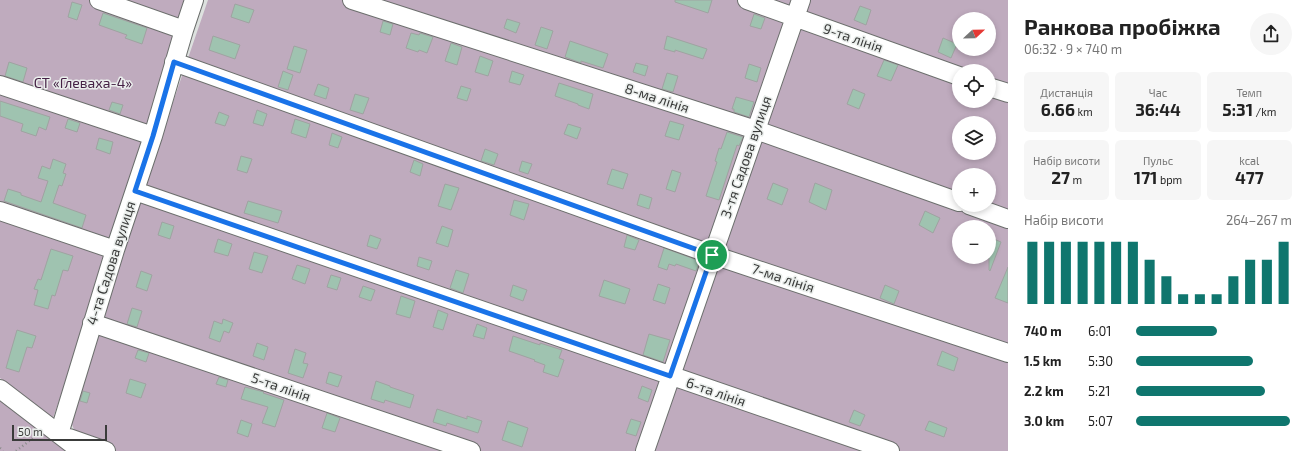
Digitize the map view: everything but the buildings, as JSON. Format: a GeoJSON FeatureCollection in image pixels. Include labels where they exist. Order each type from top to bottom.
{"type":"FeatureCollection","features":[{"type":"Feature","properties":{"kind":"street"},"geometry":{"type":"LineString","coordinates":[[99,0],[184,30]]}},
{"type":"Feature","properties":{"kind":"street","name":"4-та Садова вулиця"},"geometry":{"type":"LineString","coordinates":[[54,430],[92,323],[153,136],[174,62],[194,0]]}},
{"type":"Feature","properties":{"kind":"street","name":"8-ма лінія"},"geometry":{"type":"LineString","coordinates":[[352,0],[756,130],[952,200]]}},
{"type":"Feature","properties":{"kind":"street","name":"9-та лінія"},"geometry":{"type":"LineString","coordinates":[[746,0],[952,74]]}},
{"type":"Feature","properties":{"kind":"street","name":"3-тя Садова вулиця"},"geometry":{"type":"LineString","coordinates":[[645,451],[801,0]]}},
{"type":"Feature","properties":{"kind":"street","name":"7-ма лінія"},"geometry":{"type":"LineString","coordinates":[[174,62],[712,255],[1008,353]]}},
{"type":"Feature","properties":{"kind":"street"},"geometry":{"type":"LineString","coordinates":[[0,85],[153,136]]}},
{"type":"Feature","properties":{"kind":"street"},"geometry":{"type":"LineString","coordinates":[[996,89],[1008,93]]}},
{"type":"Feature","properties":{"kind":"street","name":"6-та лінія"},"geometry":{"type":"LineString","coordinates":[[135,191],[890,451]]}},
{"type":"Feature","properties":{"kind":"street"},"geometry":{"type":"LineString","coordinates":[[0,211],[115,250]]}},
{"type":"Feature","properties":{"kind":"street"},"geometry":{"type":"LineString","coordinates":[[988,212],[1008,219]]}},
{"type":"Feature","properties":{"kind":"street","name":"5-та лінія"},"geometry":{"type":"LineString","coordinates":[[92,323],[471,451]]}},
{"type":"Feature","properties":{"kind":"street"},"geometry":{"type":"LineString","coordinates":[[0,389],[81,451]]}},
{"type":"Feature","properties":{"kind":"street"},"geometry":{"type":"LineString","coordinates":[[54,430],[106,451]]}},
{"type":"Feature","properties":{"kind":"path"},"geometry":{"type":"LineString","coordinates":[[16,451],[54,430]]}},
{"type":"Feature","properties":{"kind":"path"},"geometry":{"type":"LineString","coordinates":[[0,448],[3,451]]}},
{"type":"Feature","properties":{"kind":"green space","name":"СТ «Глеваха-4»"},"geometry":{"type":"Polygon","coordinates":[[[0,0],[199,0],[53,418],[0,378],[0,0]]]}},
{"type":"Feature","properties":{"kind":"green space"},"geometry":{"type":"Polygon","coordinates":[[[208,0],[1008,0],[1008,451],[88,451],[79,443],[67,411],[208,0]]]}},
{"type":"Feature","properties":{"kind":"green space"},"geometry":{"type":"Polygon","coordinates":[[[0,397],[68,451],[0,451],[0,397]]]}},
{"type":"Feature","properties":{"kind":"route"},"geometry":{"type":"LineString","coordinates":[[174,62],[712,255],[670,376],[135,191],[153,136],[174,62]]}}]}
